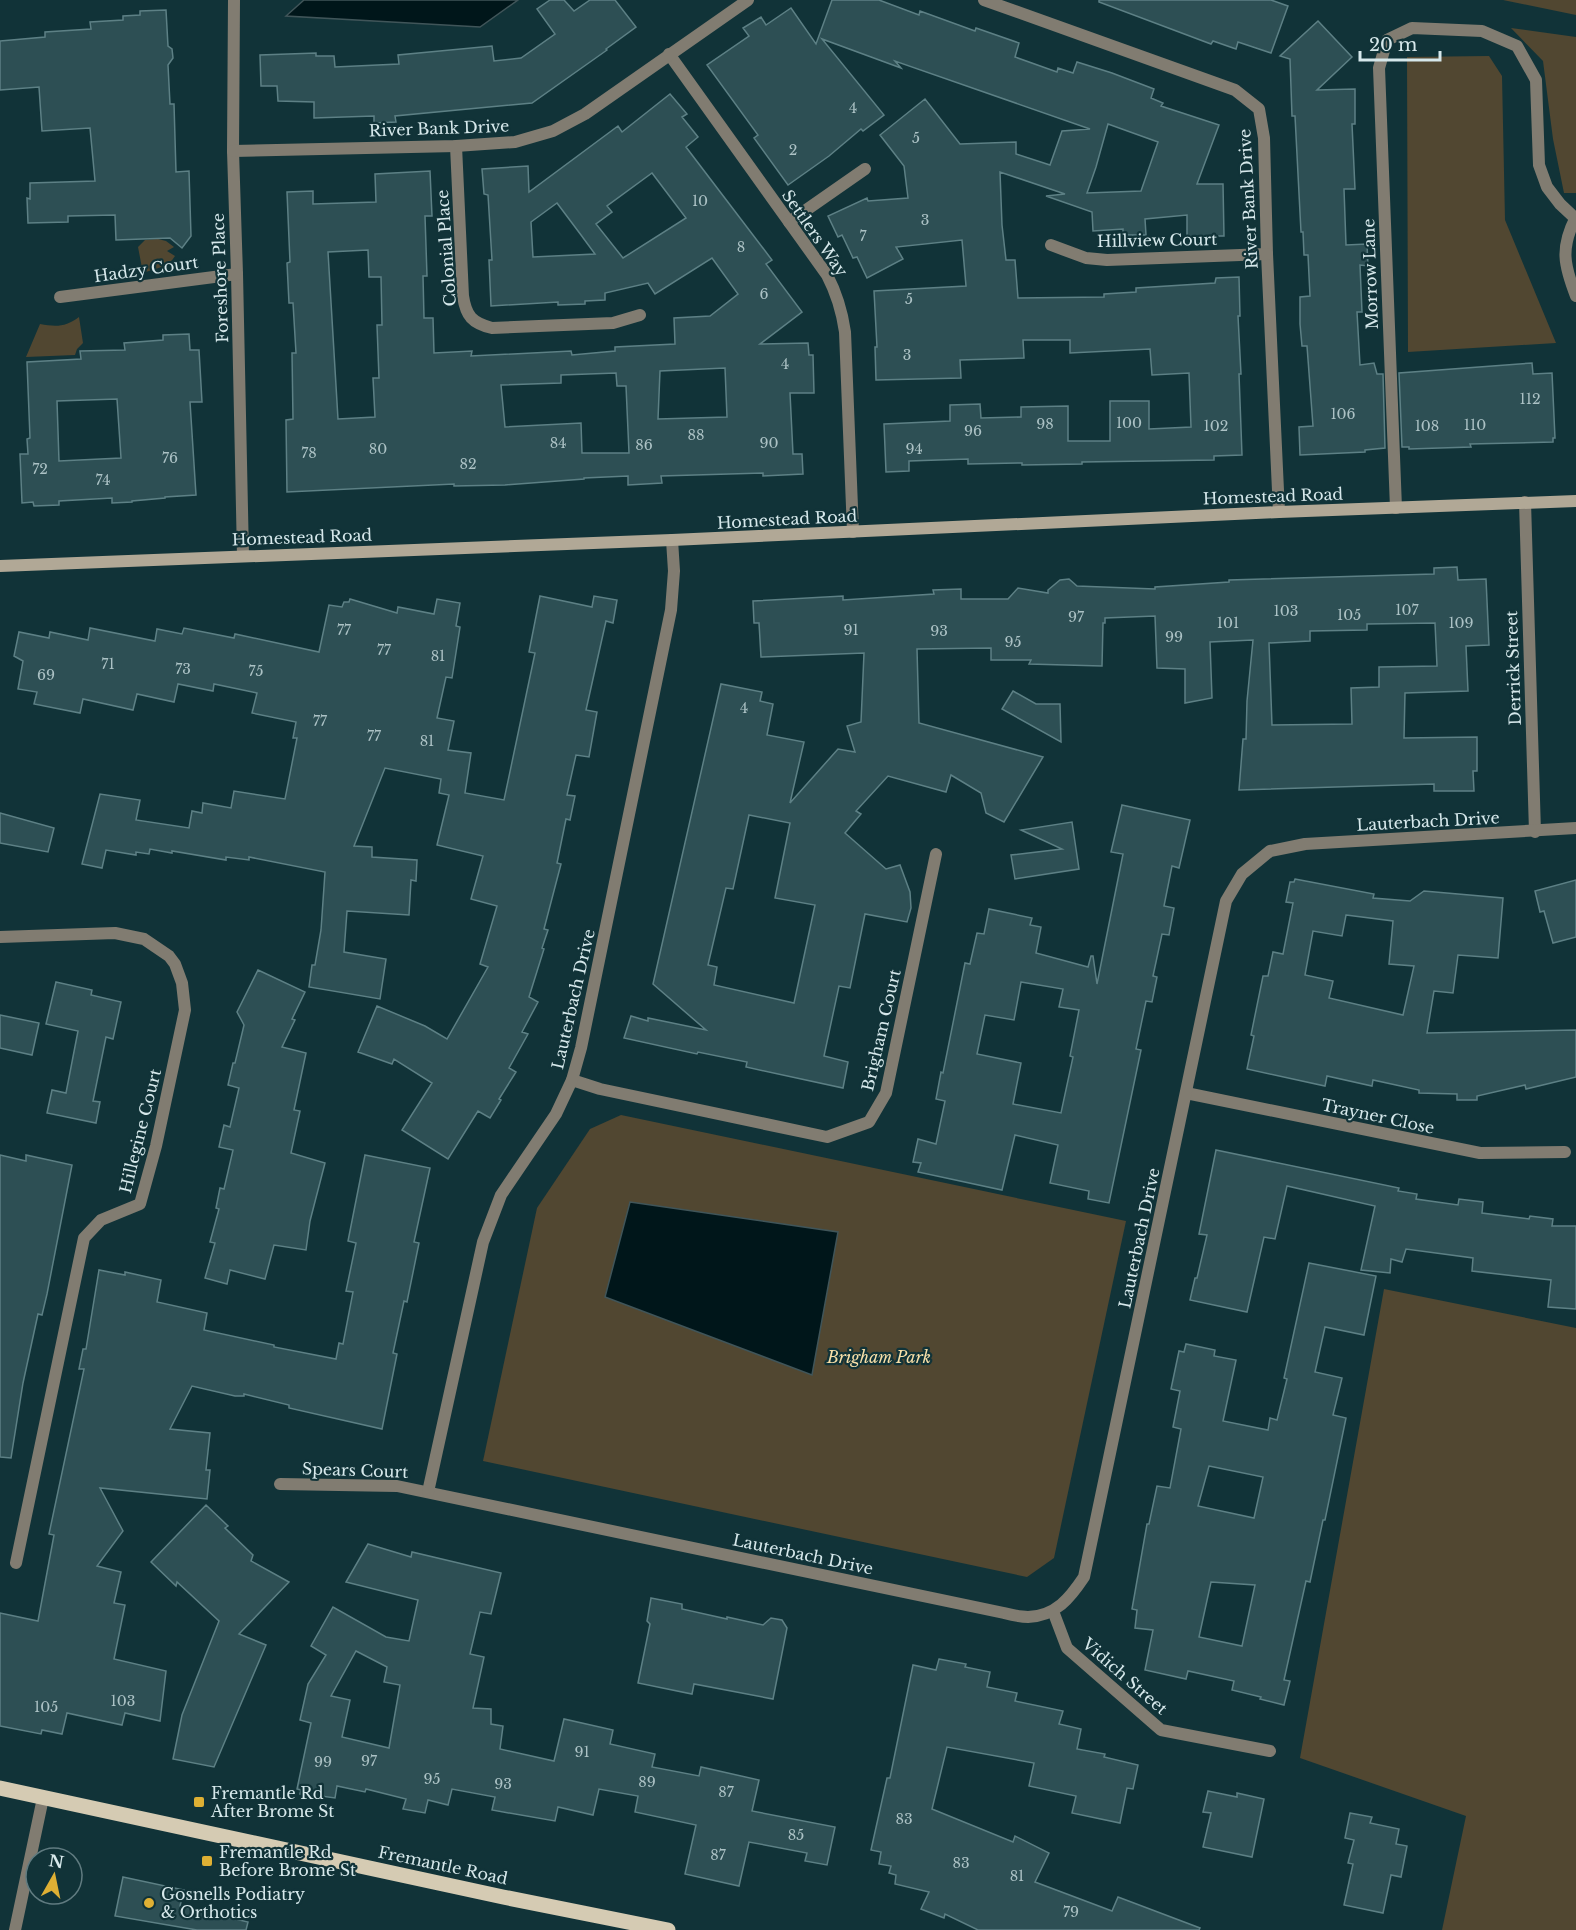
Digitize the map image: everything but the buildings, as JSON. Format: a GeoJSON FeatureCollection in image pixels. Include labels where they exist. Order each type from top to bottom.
{"type":"FeatureCollection","features":[{"type":"Feature","properties":{"kind":"main road","name":"Fremantle Road"},"geometry":{"type":"LineString","coordinates":[[0,1788],[503,1897],[668,1930]]}},
{"type":"Feature","properties":{"kind":"street","name":"Foreshore Place"},"geometry":{"type":"LineString","coordinates":[[234,0],[233,151],[243,556]]}},
{"type":"Feature","properties":{"kind":"street","name":"River Bank Drive"},"geometry":{"type":"LineString","coordinates":[[233,151],[456,146],[515,142],[553,131],[585,114],[748,0]]}},
{"type":"Feature","properties":{"kind":"street","name":"River Bank Drive"},"geometry":{"type":"LineString","coordinates":[[984,0],[1235,90],[1259,109],[1264,138],[1279,512]]}},
{"type":"Feature","properties":{"kind":"street","name":"Morrow Lane"},"geometry":{"type":"LineString","coordinates":[[1396,508],[1379,68],[1387,40],[1412,28],[1482,31],[1517,46],[1536,80],[1539,165],[1547,187],[1560,204],[1576,217]]}},
{"type":"Feature","properties":{"kind":"street","name":"Settlers Way"},"geometry":{"type":"LineString","coordinates":[[669,54],[827,275],[837,294],[846,332],[853,532]]}},
{"type":"Feature","properties":{"kind":"street","name":"Colonial Place"},"geometry":{"type":"LineString","coordinates":[[456,146],[463,296],[465,311],[478,324],[492,328],[613,323],[640,315]]}},
{"type":"Feature","properties":{"kind":"street"},"geometry":{"type":"LineString","coordinates":[[789,222],[865,169]]}},
{"type":"Feature","properties":{"kind":"street"},"geometry":{"type":"LineString","coordinates":[[1576,217],[1565,243],[1566,270],[1576,296]]}},
{"type":"Feature","properties":{"kind":"street","name":"Hillview Court"},"geometry":{"type":"LineString","coordinates":[[1050,245],[1086,258],[1107,260],[1267,254]]}},
{"type":"Feature","properties":{"kind":"street","name":"Hadzy Court"},"geometry":{"type":"LineString","coordinates":[[60,297],[237,274]]}},
{"type":"Feature","properties":{"kind":"street","name":"Homestead Road"},"geometry":{"type":"LineString","coordinates":[[0,566],[1576,501]]}},
{"type":"Feature","properties":{"kind":"street","name":"Derrick Street"},"geometry":{"type":"LineString","coordinates":[[1525,502],[1535,832]]}},
{"type":"Feature","properties":{"kind":"street","name":"Lauterbach Drive"},"geometry":{"type":"LineString","coordinates":[[672,540],[674,572],[671,610],[581,1047],[572,1080],[556,1114],[501,1195],[483,1242],[428,1492],[1004,1613],[1029,1617],[1053,1611],[1071,1597],[1084,1577],[1226,901],[1242,874],[1270,851],[1305,844],[1576,828]]}},
{"type":"Feature","properties":{"kind":"street","name":"Brigham Court"},"geometry":{"type":"LineString","coordinates":[[572,1080],[600,1089],[827,1137],[869,1122],[886,1093],[936,854]]}},
{"type":"Feature","properties":{"kind":"street","name":"Hillegine Court"},"geometry":{"type":"LineString","coordinates":[[0,937],[115,933],[144,939],[170,956],[175,964],[182,983],[185,1010],[156,1146],[140,1204],[101,1220],[84,1238],[16,1563]]}},
{"type":"Feature","properties":{"kind":"street","name":"Trayner Close"},"geometry":{"type":"LineString","coordinates":[[1186,1093],[1480,1153],[1564,1152]]}},
{"type":"Feature","properties":{"kind":"street","name":"Spears Court"},"geometry":{"type":"LineString","coordinates":[[280,1484],[397,1486],[428,1492]]}},
{"type":"Feature","properties":{"kind":"street","name":"Vidich Street"},"geometry":{"type":"LineString","coordinates":[[1053,1611],[1067,1648],[1161,1730],[1270,1751]]}},
{"type":"Feature","properties":{"kind":"street"},"geometry":{"type":"LineString","coordinates":[[15,1930],[43,1797]]}},
{"type":"Feature","properties":{"kind":"green space"},"geometry":{"type":"Polygon","coordinates":[[[1503,0],[1576,0],[1576,15],[1503,0]]]}},
{"type":"Feature","properties":{"kind":"green space"},"geometry":{"type":"Polygon","coordinates":[[[1511,28],[1576,37],[1576,193],[1564,193],[1553,139],[1543,61],[1511,28]]]}},
{"type":"Feature","properties":{"kind":"green space"},"geometry":{"type":"Polygon","coordinates":[[[1489,56],[1502,76],[1505,220],[1556,343],[1408,352],[1407,57],[1489,56]]]}},
{"type":"Feature","properties":{"kind":"green space"},"geometry":{"type":"Polygon","coordinates":[[[158,239],[174,247],[167,251],[175,256],[165,265],[143,273],[138,247],[145,240],[158,239]]]}},
{"type":"Feature","properties":{"kind":"green space"},"geometry":{"type":"Polygon","coordinates":[[[79,317],[83,343],[75,355],[26,357],[40,324],[61,325],[70,323],[79,317]]]}},
{"type":"Feature","properties":{"kind":"green space","name":"Brigham Park"},"geometry":{"type":"Polygon","coordinates":[[[621,1115],[1126,1221],[1054,1558],[1027,1577],[483,1461],[537,1208],[590,1129],[621,1115]]]}},
{"type":"Feature","properties":{"kind":"green space"},"geometry":{"type":"Polygon","coordinates":[[[1384,1289],[1576,1328],[1576,1930],[1442,1930],[1466,1816],[1300,1758],[1384,1289]]]}},
{"type":"Feature","properties":{"kind":"shaded area"},"geometry":{"type":"Polygon","coordinates":[[[304,0],[518,0],[480,27],[286,16],[304,0]]]}},
{"type":"Feature","properties":{"kind":"shaded area"},"geometry":{"type":"Polygon","coordinates":[[[630,1202],[838,1232],[812,1375],[605,1297],[630,1202]]]}},
{"type":"Feature","properties":{"kind":"place","name":"Fremantle Rd After Brome St"},"geometry":{"type":"Point","coordinates":[199,1802]}},
{"type":"Feature","properties":{"kind":"place","name":"Fremantle Rd Before Brome St"},"geometry":{"type":"Point","coordinates":[207,1861]}},
{"type":"Feature","properties":{"kind":"place","name":"Gosnells Podiatry & Orthotics"},"geometry":{"type":"Point","coordinates":[149,1903]}}]}
